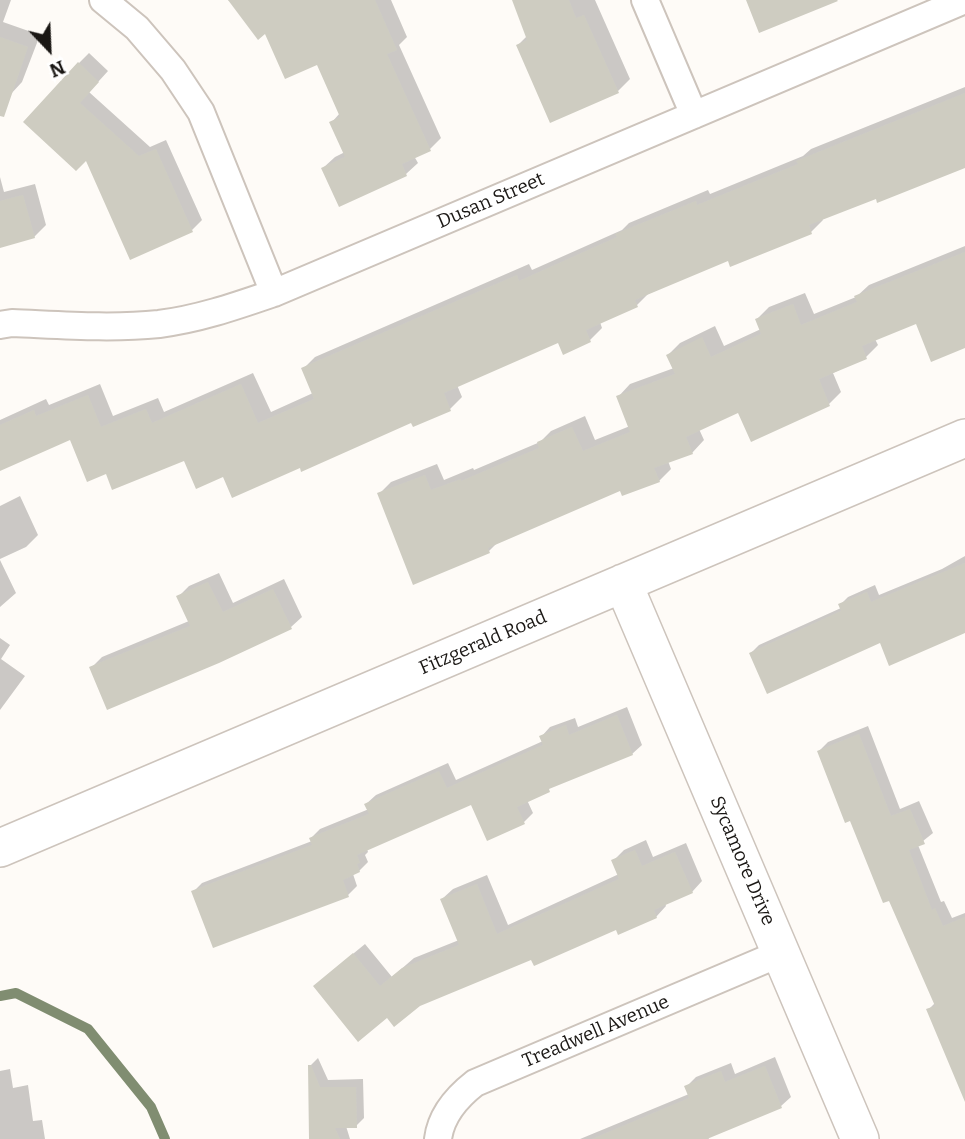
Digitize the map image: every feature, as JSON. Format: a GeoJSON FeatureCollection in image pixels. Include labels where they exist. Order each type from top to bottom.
{"type":"FeatureCollection","features":[{"type":"Feature","properties":{"kind":"main road","name":"Fitzgerald Road"},"geometry":{"type":"LineString","coordinates":[[0,848],[965,438]]}},
{"type":"Feature","properties":{"kind":"main road","name":"Sycamore Drive"},"geometry":{"type":"LineString","coordinates":[[623,583],[860,1139]]}},
{"type":"Feature","properties":{"kind":"street"},"geometry":{"type":"LineString","coordinates":[[103,0],[137,28],[173,71],[201,113],[274,293]]}},
{"type":"Feature","properties":{"kind":"street"},"geometry":{"type":"LineString","coordinates":[[645,0],[694,115]]}},
{"type":"Feature","properties":{"kind":"street","name":"Dusan Street"},"geometry":{"type":"LineString","coordinates":[[0,325],[12,323],[108,327],[160,324],[218,312],[274,293],[965,0]]}},
{"type":"Feature","properties":{"kind":"street","name":"Treadwell Avenue"},"geometry":{"type":"LineString","coordinates":[[438,1139],[445,1116],[461,1094],[475,1083],[780,953]]}},
{"type":"Feature","properties":{"kind":"building"},"geometry":{"type":"Polygon","coordinates":[[[228,0],[375,0],[397,50],[387,54],[431,151],[402,164],[407,176],[339,207],[321,168],[345,157],[329,122],[340,117],[317,65],[285,79],[265,34],[258,40],[228,0]]]}},
{"type":"Feature","properties":{"kind":"building"},"geometry":{"type":"Polygon","coordinates":[[[512,0],[569,0],[576,18],[584,15],[619,93],[550,123],[516,45],[527,40],[512,0]]]}},
{"type":"Feature","properties":{"kind":"building"},"geometry":{"type":"Polygon","coordinates":[[[746,0],[837,0],[838,1],[759,33],[746,0]]]}},
{"type":"Feature","properties":{"kind":"building"},"geometry":{"type":"Polygon","coordinates":[[[0,37],[28,47],[4,117],[0,116],[0,37]]]}},
{"type":"Feature","properties":{"kind":"building"},"geometry":{"type":"Polygon","coordinates":[[[78,62],[99,82],[80,103],[139,156],[156,149],[193,232],[130,260],[86,161],[76,171],[23,122],[78,62]]]}},
{"type":"Feature","properties":{"kind":"building"},"geometry":{"type":"Polygon","coordinates":[[[965,93],[965,168],[877,203],[876,199],[809,225],[812,234],[730,267],[728,261],[635,300],[638,307],[586,330],[591,342],[563,355],[558,343],[444,393],[451,411],[413,427],[411,423],[301,472],[300,468],[232,498],[223,477],[196,489],[184,461],[112,490],[106,474],[87,482],[70,440],[0,471],[0,425],[34,410],[36,416],[88,395],[101,427],[146,409],[152,423],[241,384],[258,423],[314,399],[301,368],[517,275],[519,281],[617,237],[615,234],[696,201],[697,205],[798,164],[796,161],[965,93]]]}},
{"type":"Feature","properties":{"kind":"building"},"geometry":{"type":"Polygon","coordinates":[[[23,195],[35,238],[0,248],[0,201],[23,195]]]}},
{"type":"Feature","properties":{"kind":"building"},"geometry":{"type":"Polygon","coordinates":[[[965,252],[965,348],[931,362],[916,324],[862,346],[867,359],[819,379],[830,406],[751,442],[738,413],[686,437],[693,454],[654,468],[660,482],[622,496],[620,491],[488,548],[490,553],[413,585],[377,493],[425,475],[431,490],[461,481],[539,448],[537,442],[572,427],[583,451],[630,432],[616,396],[675,374],[666,355],[702,337],[711,357],[761,334],[755,319],[793,304],[801,325],[857,302],[854,296],[965,252]]]}},
{"type":"Feature","properties":{"kind":"building"},"geometry":{"type":"Polygon","coordinates":[[[965,563],[965,633],[889,666],[880,643],[767,694],[749,653],[841,611],[838,604],[867,592],[871,602],[965,563]]]}},
{"type":"Feature","properties":{"kind":"building"},"geometry":{"type":"Polygon","coordinates":[[[208,582],[223,612],[273,589],[292,629],[107,710],[89,667],[190,626],[176,596],[208,582]]]}},
{"type":"Feature","properties":{"kind":"building"},"geometry":{"type":"Polygon","coordinates":[[[617,715],[633,755],[549,789],[550,792],[517,807],[525,824],[487,841],[471,805],[357,855],[360,872],[343,880],[349,897],[213,948],[191,891],[312,845],[309,838],[369,814],[364,804],[439,771],[447,788],[543,745],[539,736],[566,725],[569,735],[617,715]]]}},
{"type":"Feature","properties":{"kind":"building"},"geometry":{"type":"Polygon","coordinates":[[[859,734],[891,816],[910,809],[925,844],[909,850],[932,910],[935,908],[943,926],[965,917],[965,1102],[926,1009],[935,1006],[889,901],[883,903],[850,821],[845,823],[817,751],[859,734]]]}},
{"type":"Feature","properties":{"kind":"building"},"geometry":{"type":"Polygon","coordinates":[[[635,850],[642,866],[675,852],[693,893],[654,910],[657,918],[618,935],[616,930],[534,966],[531,960],[420,1006],[394,1027],[387,1018],[358,1042],[313,986],[353,953],[380,986],[402,968],[459,945],[440,899],[477,884],[497,934],[619,879],[611,860],[635,850]]]}},
{"type":"Feature","properties":{"kind":"building"},"geometry":{"type":"Polygon","coordinates":[[[308,1065],[311,1065],[320,1087],[356,1087],[357,1128],[335,1128],[340,1139],[309,1139],[308,1065]]]}},
{"type":"Feature","properties":{"kind":"building"},"geometry":{"type":"Polygon","coordinates":[[[765,1066],[782,1108],[707,1139],[592,1139],[689,1098],[684,1086],[721,1071],[725,1082],[765,1066]]]}},
{"type":"Feature","properties":{"kind":"waterway"},"geometry":{"type":"LineString","coordinates":[[0,996],[16,993],[88,1029],[151,1107],[165,1139]]}}]}
